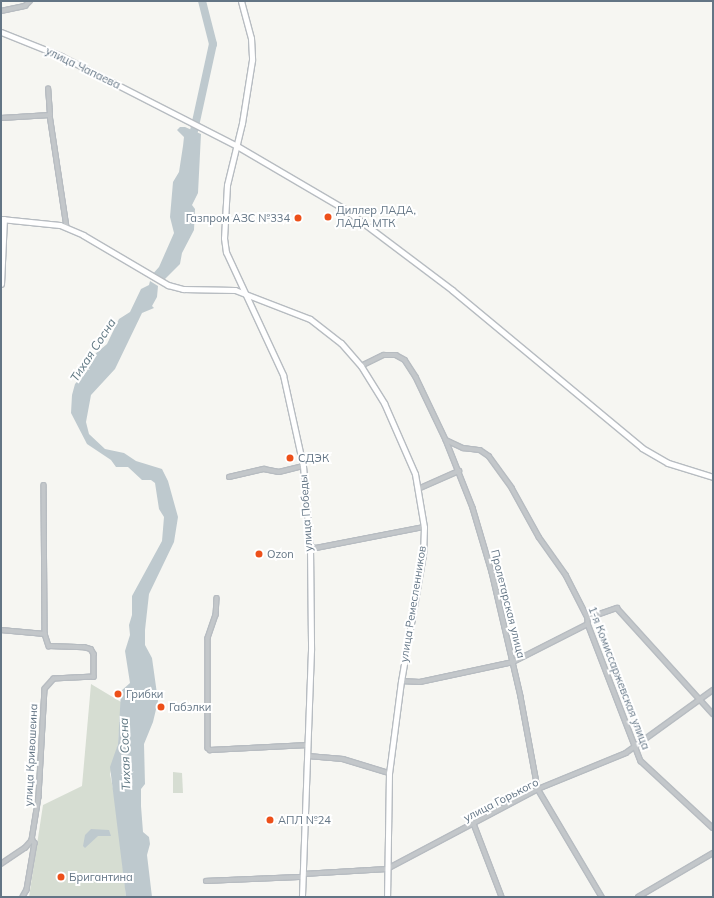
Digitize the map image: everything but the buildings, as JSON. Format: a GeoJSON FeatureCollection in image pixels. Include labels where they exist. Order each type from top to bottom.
{"type":"FeatureCollection","features":[{"type":"Feature","properties":{"kind":"main road","name":"улица Победы"},"geometry":{"type":"LineString","coordinates":[[241,1],[251,38],[252,60],[237,146],[226,185],[224,238],[226,252],[283,375],[303,466],[310,547],[308,756],[302,897]]}},
{"type":"Feature","properties":{"kind":"main road","name":"улица Чапаева"},"geometry":{"type":"LineString","coordinates":[[1,32],[61,56],[162,109],[237,146],[346,210],[387,239],[642,448],[668,463],[713,477]]}},
{"type":"Feature","properties":{"kind":"main road","name":"улица Ремесленников"},"geometry":{"type":"LineString","coordinates":[[3,219],[38,221],[67,227],[168,285],[183,289],[235,290],[310,319],[341,343],[361,366],[400,435],[415,474],[424,527],[422,562],[401,681],[389,773],[387,897]]}},
{"type":"Feature","properties":{"kind":"main road"},"geometry":{"type":"LineString","coordinates":[[1,284],[3,219]]}},
{"type":"Feature","properties":{"kind":"street"},"geometry":{"type":"LineString","coordinates":[[1,11],[24,6],[30,1]]}},
{"type":"Feature","properties":{"kind":"street"},"geometry":{"type":"LineString","coordinates":[[48,90],[50,115],[67,227]]}},
{"type":"Feature","properties":{"kind":"street"},"geometry":{"type":"LineString","coordinates":[[1,118],[50,115]]}},
{"type":"Feature","properties":{"kind":"street","name":"Пролетарская улица"},"geometry":{"type":"LineString","coordinates":[[361,366],[384,355],[396,356],[405,360],[416,377],[446,440],[459,471],[492,572],[513,662],[538,789],[602,897]]}},
{"type":"Feature","properties":{"kind":"street","name":"1-я Комиссаржевская улица"},"geometry":{"type":"LineString","coordinates":[[446,440],[463,448],[480,450],[489,456],[566,575],[588,618],[588,624],[641,761],[713,828]]}},
{"type":"Feature","properties":{"kind":"street"},"geometry":{"type":"LineString","coordinates":[[229,477],[264,469],[278,472],[303,466]]}},
{"type":"Feature","properties":{"kind":"street"},"geometry":{"type":"LineString","coordinates":[[418,489],[459,471]]}},
{"type":"Feature","properties":{"kind":"street"},"geometry":{"type":"LineString","coordinates":[[1,630],[45,634],[44,484]]}},
{"type":"Feature","properties":{"kind":"street"},"geometry":{"type":"LineString","coordinates":[[310,547],[316,548],[424,527]]}},
{"type":"Feature","properties":{"kind":"street"},"geometry":{"type":"LineString","coordinates":[[217,598],[216,615],[208,638],[206,745],[210,750],[308,745]]}},
{"type":"Feature","properties":{"kind":"street"},"geometry":{"type":"LineString","coordinates":[[588,618],[617,608],[621,611],[698,701],[713,714]]}},
{"type":"Feature","properties":{"kind":"street"},"geometry":{"type":"LineString","coordinates":[[401,681],[420,682],[513,662],[588,624]]}},
{"type":"Feature","properties":{"kind":"street","name":"улица Кривошеина"},"geometry":{"type":"LineString","coordinates":[[32,840],[38,796],[45,689],[54,680],[90,679],[94,677],[95,670],[91,649],[49,646],[45,634]]}},
{"type":"Feature","properties":{"kind":"street","name":"улица Горького"},"geometry":{"type":"LineString","coordinates":[[206,881],[387,869],[538,789],[598,767],[636,748],[713,690]]}},
{"type":"Feature","properties":{"kind":"street"},"geometry":{"type":"LineString","coordinates":[[308,756],[343,759],[389,773]]}},
{"type":"Feature","properties":{"kind":"street"},"geometry":{"type":"LineString","coordinates":[[474,824],[502,897]]}},
{"type":"Feature","properties":{"kind":"street"},"geometry":{"type":"LineString","coordinates":[[1,864],[25,848],[32,840]]}},
{"type":"Feature","properties":{"kind":"street"},"geometry":{"type":"LineString","coordinates":[[23,897],[27,890],[34,850],[32,840]]}},
{"type":"Feature","properties":{"kind":"street"},"geometry":{"type":"LineString","coordinates":[[638,897],[713,853]]}},
{"type":"Feature","properties":{"kind":"shaded area"},"geometry":{"type":"Polygon","coordinates":[[[91,684],[121,702],[118,744],[110,774],[117,808],[126,897],[29,897],[43,805],[82,786],[91,684]]]}},
{"type":"Feature","properties":{"kind":"shaded area"},"geometry":{"type":"Polygon","coordinates":[[[173,772],[182,773],[183,793],[173,793],[173,772]]]}},
{"type":"Feature","properties":{"kind":"water"},"geometry":{"type":"Polygon","coordinates":[[[180,127],[185,127],[201,134],[198,193],[192,205],[195,209],[194,230],[182,253],[180,264],[162,282],[151,276],[159,267],[174,233],[170,217],[173,182],[179,172],[184,137],[177,130],[180,127]]]}},
{"type":"Feature","properties":{"kind":"water"},"geometry":{"type":"Polygon","coordinates":[[[150,281],[158,286],[157,297],[152,306],[154,308],[142,313],[115,369],[91,395],[86,422],[89,434],[105,449],[124,453],[136,461],[162,469],[168,481],[178,517],[174,542],[149,594],[145,630],[145,645],[152,658],[158,701],[153,722],[144,744],[145,784],[141,789],[143,832],[149,837],[150,844],[147,855],[152,897],[126,897],[110,767],[118,744],[121,691],[130,683],[125,651],[130,635],[129,625],[132,615],[132,596],[162,541],[164,517],[159,509],[155,483],[151,480],[142,480],[128,467],[116,467],[111,460],[87,444],[71,413],[72,395],[75,384],[87,371],[94,355],[107,344],[119,319],[130,312],[141,289],[149,285],[150,281]]]}},
{"type":"Feature","properties":{"kind":"water"},"geometry":{"type":"Polygon","coordinates":[[[91,829],[109,830],[111,836],[98,836],[85,848],[83,846],[85,835],[91,829]]]}},
{"type":"Feature","properties":{"kind":"waterway","name":"Тихая Сосна"},"geometry":{"type":"LineString","coordinates":[[192,140],[213,44],[202,1]]}},
{"type":"Feature","properties":{"kind":"place","name":"Диллер ЛАДА, ЛАДА МТК"},"geometry":{"type":"Point","coordinates":[328,217]}},
{"type":"Feature","properties":{"kind":"place","name":"Газпром АЗС №334"},"geometry":{"type":"Point","coordinates":[298,218]}},
{"type":"Feature","properties":{"kind":"place","name":"СДЭК"},"geometry":{"type":"Point","coordinates":[290,458]}},
{"type":"Feature","properties":{"kind":"place","name":"Ozon"},"geometry":{"type":"Point","coordinates":[259,554]}},
{"type":"Feature","properties":{"kind":"place","name":"Грибки"},"geometry":{"type":"Point","coordinates":[118,694]}},
{"type":"Feature","properties":{"kind":"place","name":"Габэлки"},"geometry":{"type":"Point","coordinates":[161,707]}},
{"type":"Feature","properties":{"kind":"place","name":"АПЛ №24"},"geometry":{"type":"Point","coordinates":[270,820]}},
{"type":"Feature","properties":{"kind":"place","name":"Бригантина"},"geometry":{"type":"Point","coordinates":[61,877]}}]}
